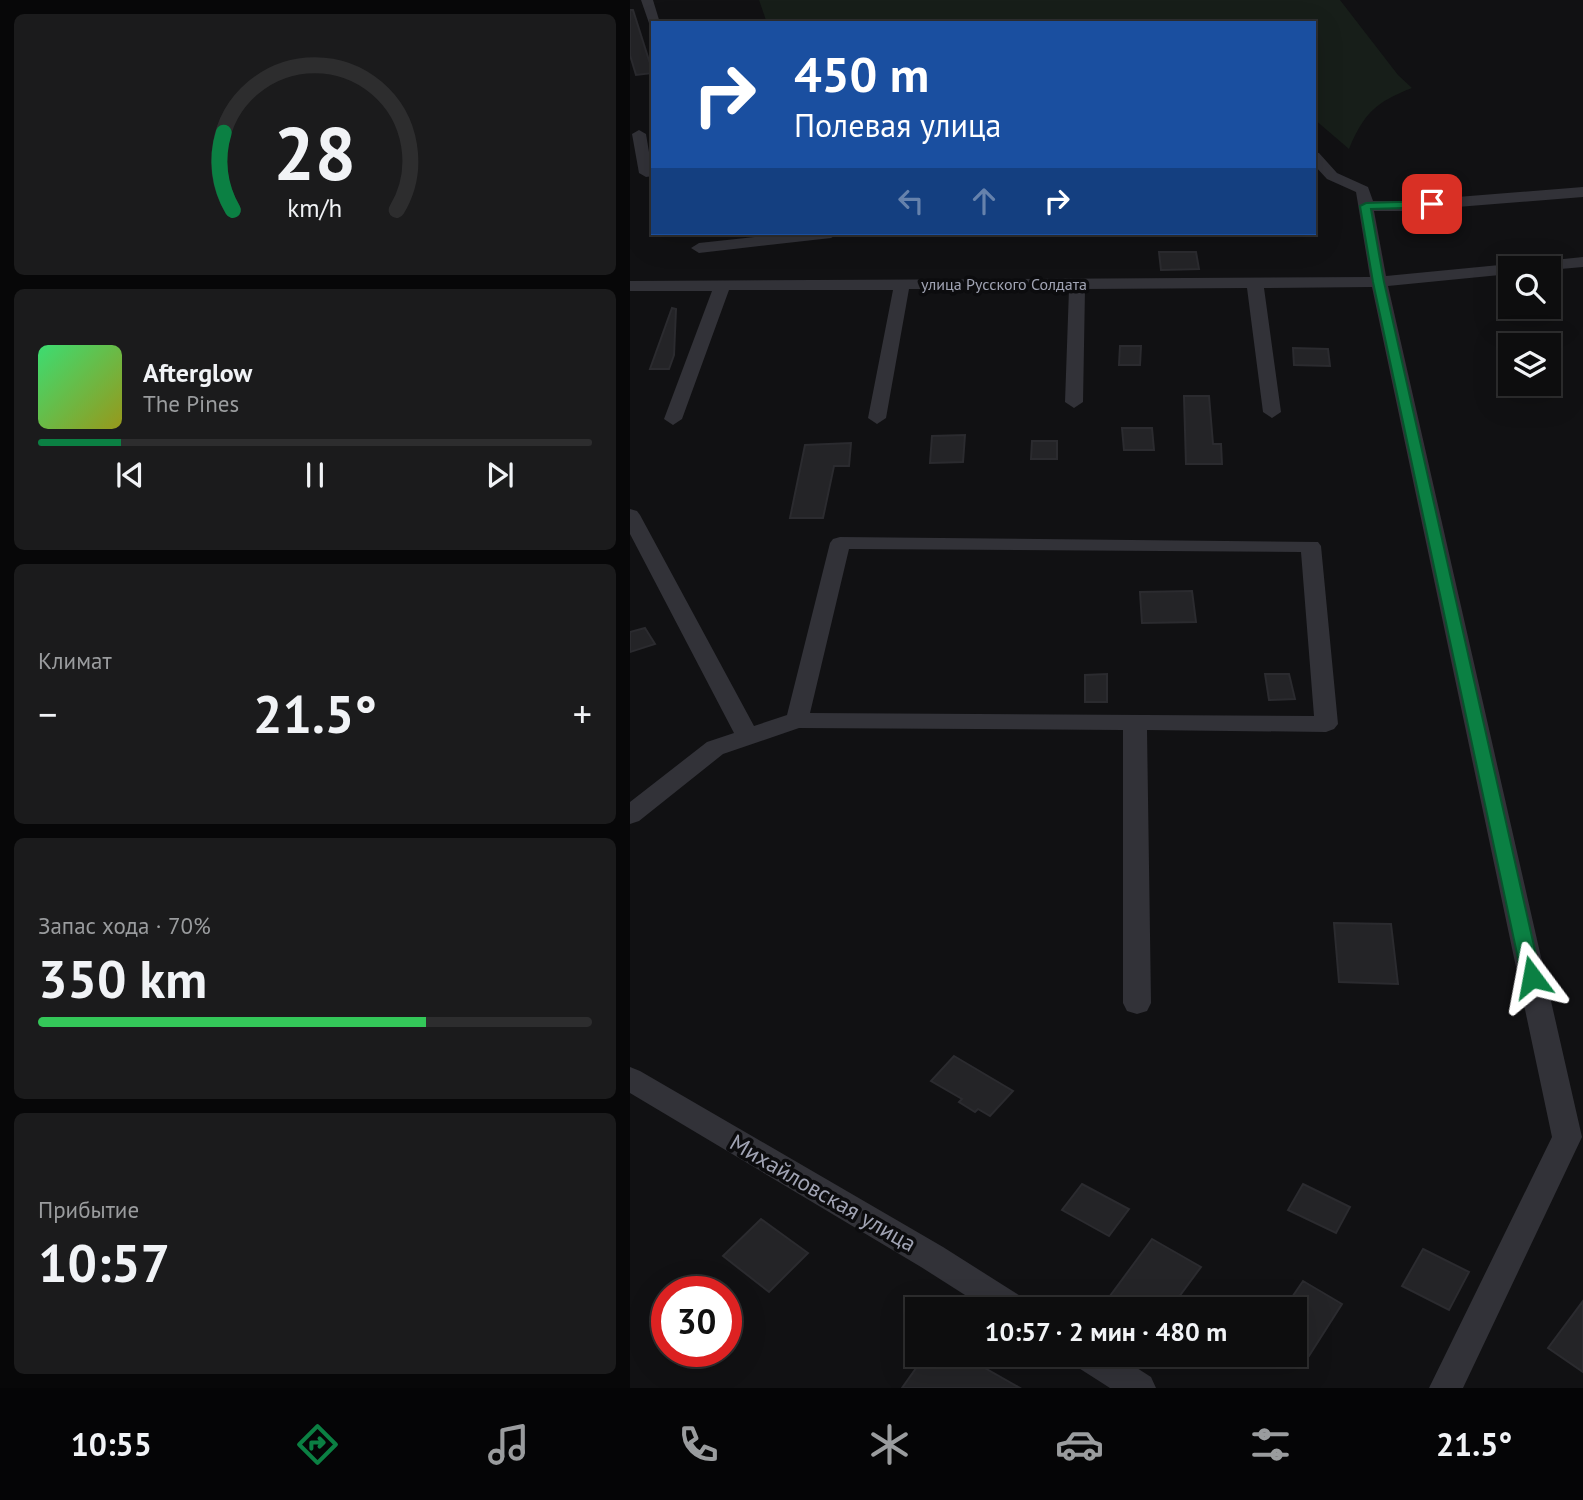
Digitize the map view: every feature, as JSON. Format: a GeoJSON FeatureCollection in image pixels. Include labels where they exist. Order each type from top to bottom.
{"type":"FeatureCollection","features":[{"type":"Feature","properties":{"kind":"street"},"geometry":{"type":"LineString","coordinates":[[647,0],[653,21]]}},
{"type":"Feature","properties":{"kind":"street"},"geometry":{"type":"LineString","coordinates":[[641,133],[646,173],[651,172]]}},
{"type":"Feature","properties":{"kind":"street"},"geometry":{"type":"LineString","coordinates":[[1316,161],[1323,177],[1363,191],[1379,282],[1575,1141],[1446,1388]]}},
{"type":"Feature","properties":{"kind":"street"},"geometry":{"type":"LineString","coordinates":[[1366,206],[1407,206],[1583,192]]}},
{"type":"Feature","properties":{"kind":"street"},"geometry":{"type":"LineString","coordinates":[[699,248],[813,235]]}},
{"type":"Feature","properties":{"kind":"street"},"geometry":{"type":"LineString","coordinates":[[1561,264],[1583,262]]}},
{"type":"Feature","properties":{"kind":"street","name":"улица Русского Солдата"},"geometry":{"type":"LineString","coordinates":[[630,286],[1379,282],[1498,270]]}},
{"type":"Feature","properties":{"kind":"street"},"geometry":{"type":"LineString","coordinates":[[1255,283],[1272,412]]}},
{"type":"Feature","properties":{"kind":"street"},"geometry":{"type":"LineString","coordinates":[[1074,402],[1077,284]]}},
{"type":"Feature","properties":{"kind":"street"},"geometry":{"type":"LineString","coordinates":[[877,418],[902,285]]}},
{"type":"Feature","properties":{"kind":"street"},"geometry":{"type":"LineString","coordinates":[[673,419],[722,286]]}},
{"type":"Feature","properties":{"kind":"street"},"geometry":{"type":"LineString","coordinates":[[630,515],[748,737]]}},
{"type":"Feature","properties":{"kind":"street"},"geometry":{"type":"LineString","coordinates":[[630,815],[715,748],[797,720],[1326,724],[1311,546],[840,542],[797,720]]}},
{"type":"Feature","properties":{"kind":"street"},"geometry":{"type":"LineString","coordinates":[[1135,722],[1137,1003]]}},
{"type":"Feature","properties":{"kind":"street","name":"Михайловская улица"},"geometry":{"type":"LineString","coordinates":[[630,1079],[995,1297]]}},
{"type":"Feature","properties":{"kind":"street"},"geometry":{"type":"LineString","coordinates":[[1106,1367],[1139,1388]]}},
{"type":"Feature","properties":{"kind":"shaded area"},"geometry":{"type":"Polygon","coordinates":[[[759,0],[1340,0],[1398,75],[1412,88],[1389,98],[1373,110],[1360,126],[1349,149],[1316,121],[1316,21],[766,21],[759,0]]]}},
{"type":"Feature","properties":{"kind":"building"},"geometry":{"type":"Polygon","coordinates":[[[630,10],[633,10],[651,73],[636,75],[630,55],[630,10]]]}},
{"type":"Feature","properties":{"kind":"building"},"geometry":{"type":"Polygon","coordinates":[[[1159,252],[1196,252],[1199,269],[1161,270],[1159,252]]]}},
{"type":"Feature","properties":{"kind":"building"},"geometry":{"type":"Polygon","coordinates":[[[672,308],[676,309],[674,355],[669,369],[650,369],[672,308]]]}},
{"type":"Feature","properties":{"kind":"building"},"geometry":{"type":"Polygon","coordinates":[[[1120,346],[1141,346],[1140,365],[1119,365],[1120,346]]]}},
{"type":"Feature","properties":{"kind":"building"},"geometry":{"type":"Polygon","coordinates":[[[1293,348],[1328,349],[1330,366],[1294,365],[1293,348]]]}},
{"type":"Feature","properties":{"kind":"building"},"geometry":{"type":"Polygon","coordinates":[[[1184,396],[1209,396],[1213,444],[1221,444],[1222,464],[1186,464],[1184,396]]]}},
{"type":"Feature","properties":{"kind":"building"},"geometry":{"type":"Polygon","coordinates":[[[1122,428],[1152,428],[1154,450],[1124,450],[1122,428]]]}},
{"type":"Feature","properties":{"kind":"building"},"geometry":{"type":"Polygon","coordinates":[[[965,435],[963,462],[930,463],[932,436],[965,435]]]}},
{"type":"Feature","properties":{"kind":"building"},"geometry":{"type":"Polygon","coordinates":[[[1032,441],[1057,441],[1057,459],[1031,459],[1032,441]]]}},
{"type":"Feature","properties":{"kind":"building"},"geometry":{"type":"Polygon","coordinates":[[[851,443],[849,466],[834,466],[823,518],[790,518],[805,445],[851,443]]]}},
{"type":"Feature","properties":{"kind":"building"},"geometry":{"type":"Polygon","coordinates":[[[1192,591],[1196,622],[1142,623],[1140,592],[1192,591]]]}},
{"type":"Feature","properties":{"kind":"building"},"geometry":{"type":"Polygon","coordinates":[[[645,628],[655,644],[630,652],[630,632],[645,628]]]}},
{"type":"Feature","properties":{"kind":"building"},"geometry":{"type":"Polygon","coordinates":[[[1107,674],[1107,702],[1085,702],[1085,675],[1107,674]]]}},
{"type":"Feature","properties":{"kind":"building"},"geometry":{"type":"Polygon","coordinates":[[[1265,674],[1289,674],[1295,699],[1269,700],[1265,674]]]}},
{"type":"Feature","properties":{"kind":"building"},"geometry":{"type":"Polygon","coordinates":[[[1334,923],[1391,924],[1398,984],[1339,982],[1334,923]]]}},
{"type":"Feature","properties":{"kind":"building"},"geometry":{"type":"Polygon","coordinates":[[[954,1056],[1013,1091],[990,1116],[978,1109],[975,1112],[959,1102],[962,1099],[931,1081],[954,1056]]]}},
{"type":"Feature","properties":{"kind":"building"},"geometry":{"type":"Polygon","coordinates":[[[1082,1184],[1129,1209],[1109,1236],[1062,1210],[1082,1184]]]}},
{"type":"Feature","properties":{"kind":"building"},"geometry":{"type":"Polygon","coordinates":[[[1303,1184],[1350,1207],[1336,1233],[1288,1210],[1303,1184]]]}},
{"type":"Feature","properties":{"kind":"building"},"geometry":{"type":"Polygon","coordinates":[[[761,1219],[808,1253],[769,1292],[723,1256],[761,1219]]]}},
{"type":"Feature","properties":{"kind":"building"},"geometry":{"type":"Polygon","coordinates":[[[1152,1239],[1201,1267],[1179,1297],[1110,1296],[1152,1239]]]}},
{"type":"Feature","properties":{"kind":"building"},"geometry":{"type":"Polygon","coordinates":[[[1423,1249],[1469,1272],[1449,1310],[1402,1286],[1423,1249]]]}},
{"type":"Feature","properties":{"kind":"building"},"geometry":{"type":"Polygon","coordinates":[[[1303,1281],[1342,1304],[1309,1356],[1307,1297],[1292,1297],[1303,1281]]]}},
{"type":"Feature","properties":{"kind":"building"},"geometry":{"type":"Polygon","coordinates":[[[1583,1301],[1583,1372],[1548,1348],[1583,1301]]]}},
{"type":"Feature","properties":{"kind":"building"},"geometry":{"type":"Polygon","coordinates":[[[917,1367],[983,1367],[1020,1388],[902,1388],[917,1367]]]}},
{"type":"Feature","properties":{"kind":"route"},"geometry":{"type":"LineString","coordinates":[[1432,204],[1366,206],[1379,282],[1532,977]]}}]}
